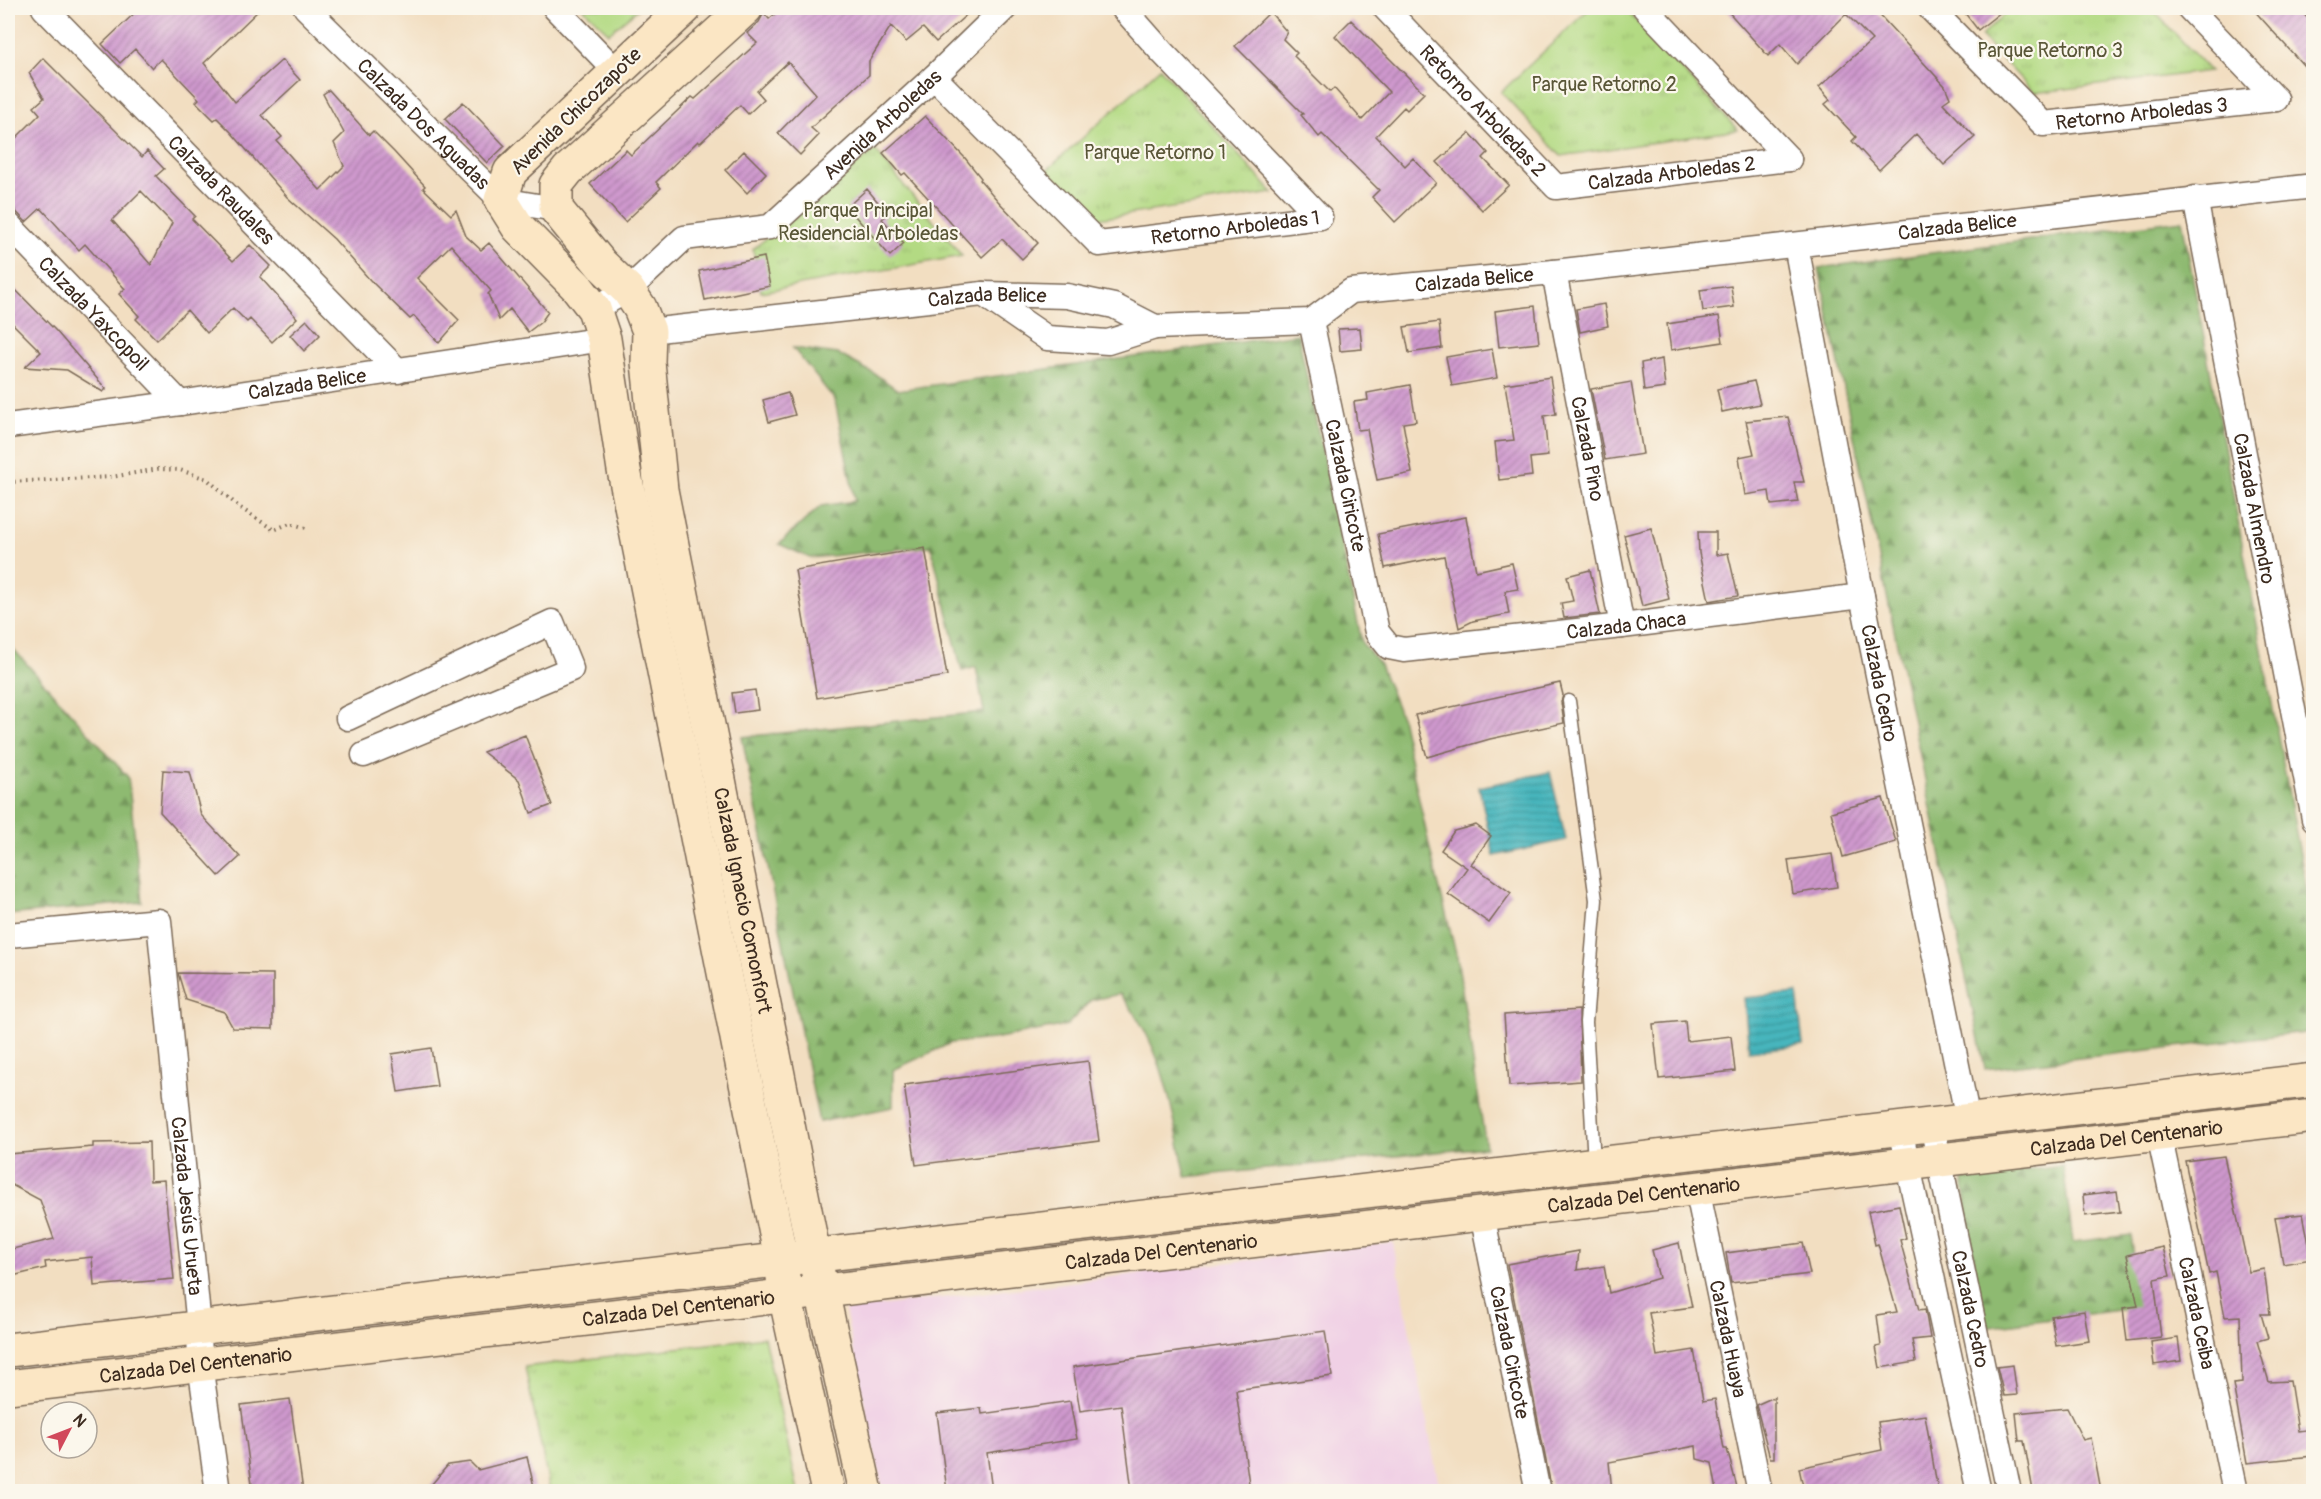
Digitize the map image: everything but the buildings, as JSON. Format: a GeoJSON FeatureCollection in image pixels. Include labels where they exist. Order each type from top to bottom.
{"type":"FeatureCollection","features":[{"type":"Feature","properties":{"kind":"main road","name":"Avenida Chicozapote"},"geometry":{"type":"LineString","coordinates":[[501,200],[510,172],[685,8]]}},
{"type":"Feature","properties":{"kind":"main road","name":"Avenida Chicozapote"},"geometry":{"type":"LineString","coordinates":[[555,208],[556,185],[568,170],[746,8]]}},
{"type":"Feature","properties":{"kind":"main road"},"geometry":{"type":"LineString","coordinates":[[501,200],[518,227],[577,287],[599,324]]}},
{"type":"Feature","properties":{"kind":"main road"},"geometry":{"type":"LineString","coordinates":[[555,208],[639,309]]}},
{"type":"Feature","properties":{"kind":"main road","name":"Calzada Ignacio Comonfort"},"geometry":{"type":"LineString","coordinates":[[639,309],[648,362],[661,490],[814,1255],[866,1491]]}},
{"type":"Feature","properties":{"kind":"main road","name":"Calzada Ignacio Comonfort"},"geometry":{"type":"LineString","coordinates":[[599,324],[624,470],[781,1259],[785,1295],[828,1491]]}},
{"type":"Feature","properties":{"kind":"main road","name":"Calzada Del Centenario"},"geometry":{"type":"LineString","coordinates":[[8,1350],[2313,1080]]}},
{"type":"Feature","properties":{"kind":"main road","name":"Calzada Del Centenario"},"geometry":{"type":"LineString","coordinates":[[8,1387],[2313,1116]]}},
{"type":"Feature","properties":{"kind":"street","name":"Calzada Raudales"},"geometry":{"type":"LineString","coordinates":[[44,8],[398,371]]}},
{"type":"Feature","properties":{"kind":"street","name":"Calzada Dos Aguadas"},"geometry":{"type":"LineString","coordinates":[[306,8],[501,200],[555,208]]}},
{"type":"Feature","properties":{"kind":"street"},"geometry":{"type":"LineString","coordinates":[[555,8],[616,71]]}},
{"type":"Feature","properties":{"kind":"street","name":"Avenida Arboledas"},"geometry":{"type":"LineString","coordinates":[[639,309],[684,238],[771,227],[934,77],[1005,8]]}},
{"type":"Feature","properties":{"kind":"street","name":"Retorno Arboledas 1"},"geometry":{"type":"LineString","coordinates":[[934,77],[1099,244],[1320,217],[1161,51],[1123,8]]}},
{"type":"Feature","properties":{"kind":"street","name":"Retorno Arboledas 2"},"geometry":{"type":"LineString","coordinates":[[1385,8],[1556,188]]}},
{"type":"Feature","properties":{"kind":"street","name":"Calzada Arboledas 2"},"geometry":{"type":"LineString","coordinates":[[1556,188],[1789,159],[1645,8]]}},
{"type":"Feature","properties":{"kind":"street","name":"Retorno Arboledas 3"},"geometry":{"type":"LineString","coordinates":[[1930,8],[2043,124],[2276,99],[2189,8]]}},
{"type":"Feature","properties":{"kind":"street","name":"Calzada Belice"},"geometry":{"type":"LineString","coordinates":[[639,309],[983,294],[1067,296],[1114,306],[1155,327],[1311,321],[1351,291],[1554,272],[2313,186]]}},
{"type":"Feature","properties":{"kind":"street","name":"Calzada Almendro"},"geometry":{"type":"LineString","coordinates":[[2196,198],[2313,819]]}},
{"type":"Feature","properties":{"kind":"street","name":"Calzada Yaxcopoil"},"geometry":{"type":"LineString","coordinates":[[8,224],[180,403]]}},
{"type":"Feature","properties":{"kind":"street","name":"Calzada Cedro"},"geometry":{"type":"LineString","coordinates":[[1796,245],[1862,596],[1968,1120]]}},
{"type":"Feature","properties":{"kind":"street","name":"Calzada Pino"},"geometry":{"type":"LineString","coordinates":[[1554,272],[1622,626]]}},
{"type":"Feature","properties":{"kind":"street"},"geometry":{"type":"LineString","coordinates":[[983,294],[1047,338],[1108,342],[1155,327]]}},
{"type":"Feature","properties":{"kind":"street"},"geometry":{"type":"LineString","coordinates":[[599,324],[639,309]]}},
{"type":"Feature","properties":{"kind":"street","name":"Calzada Ciricote"},"geometry":{"type":"LineString","coordinates":[[1311,321],[1377,632],[1389,647]]}},
{"type":"Feature","properties":{"kind":"street","name":"Calzada Belice"},"geometry":{"type":"LineString","coordinates":[[8,426],[398,371],[599,324]]}},
{"type":"Feature","properties":{"kind":"street","name":"Calzada Chaca"},"geometry":{"type":"LineString","coordinates":[[1389,647],[1404,650],[1862,596]]}},
{"type":"Feature","properties":{"kind":"street"},"geometry":{"type":"LineString","coordinates":[[348,718],[552,622],[571,669],[364,755]]}},
{"type":"Feature","properties":{"kind":"street","name":"Calzada Jesús Urueta"},"geometry":{"type":"LineString","coordinates":[[8,935],[159,921],[199,1327],[200,1364],[218,1491]]}},
{"type":"Feature","properties":{"kind":"street","name":"Calzada Cedro"},"geometry":{"type":"LineString","coordinates":[[1932,1125],[1923,1162],[1979,1491]]}},
{"type":"Feature","properties":{"kind":"street","name":"Calzada Cedro"},"geometry":{"type":"LineString","coordinates":[[1900,1129],[1923,1162],[2009,1491]]}},
{"type":"Feature","properties":{"kind":"street","name":"Calzada Ceiba"},"geometry":{"type":"LineString","coordinates":[[2159,1134],[2235,1491]]}},
{"type":"Feature","properties":{"kind":"street","name":"Calzada Huaya"},"geometry":{"type":"LineString","coordinates":[[1697,1188],[1760,1491]]}},
{"type":"Feature","properties":{"kind":"street","name":"Calzada Ciricote"},"geometry":{"type":"LineString","coordinates":[[1482,1214],[1539,1491]]}},
{"type":"Feature","properties":{"kind":"lane"},"geometry":{"type":"LineString","coordinates":[[1569,701],[1596,900],[1586,1022],[1594,1164]]}},
{"type":"Feature","properties":{"kind":"path"},"geometry":{"type":"LineString","coordinates":[[8,482],[112,477],[158,469],[180,470],[207,478],[239,507],[274,530],[290,523],[306,528]]}},
{"type":"Feature","properties":{"kind":"shaded area"},"geometry":{"type":"Polygon","coordinates":[[[1393,1242],[1440,1491],[883,1491],[845,1310],[1393,1242]]]}},
{"type":"Feature","properties":{"kind":"green space"},"geometry":{"type":"Polygon","coordinates":[[[583,8],[639,8],[609,33],[583,8]]]}},
{"type":"Feature","properties":{"kind":"green space","name":"Parque Retorno 2"},"geometry":{"type":"Polygon","coordinates":[[[1590,8],[1624,8],[1738,130],[1561,156],[1501,92],[1590,8]]]}},
{"type":"Feature","properties":{"kind":"green space","name":"Parque Retorno 3"},"geometry":{"type":"Polygon","coordinates":[[[2012,8],[2151,8],[2210,71],[2034,93],[1981,36],[2012,8]]]}},
{"type":"Feature","properties":{"kind":"green space","name":"Parque Retorno 1"},"geometry":{"type":"Polygon","coordinates":[[[1160,68],[1273,193],[1090,220],[1046,171],[1160,68]]]}},
{"type":"Feature","properties":{"kind":"green space","name":"Parque Principal Residencial Arboledas"},"geometry":{"type":"Polygon","coordinates":[[[875,150],[962,256],[761,292],[753,249],[875,150]]]}},
{"type":"Feature","properties":{"kind":"green space"},"geometry":{"type":"Polygon","coordinates":[[[2182,220],[2313,924],[2313,1031],[1985,1069],[1819,268],[2182,220]]]}},
{"type":"Feature","properties":{"kind":"green space"},"geometry":{"type":"Polygon","coordinates":[[[1298,334],[1362,643],[1380,665],[1401,717],[1433,863],[1457,957],[1486,1147],[1186,1177],[1171,1104],[1157,1058],[1135,1014],[1120,994],[1091,1000],[1067,1025],[993,1039],[951,1043],[893,1070],[893,1107],[819,1122],[742,737],[984,712],[976,667],[962,671],[931,546],[810,558],[779,544],[821,506],[855,501],[835,400],[793,348],[838,354],[875,374],[898,390],[1298,334]]]}},
{"type":"Feature","properties":{"kind":"green space"},"geometry":{"type":"Polygon","coordinates":[[[8,643],[128,777],[142,902],[8,915],[8,643]]]}},
{"type":"Feature","properties":{"kind":"green space"},"geometry":{"type":"Polygon","coordinates":[[[2063,1166],[2073,1242],[2131,1235],[2141,1307],[1983,1328],[1963,1179],[2063,1166]]]}},
{"type":"Feature","properties":{"kind":"green space"},"geometry":{"type":"Polygon","coordinates":[[[764,1337],[798,1491],[550,1491],[525,1367],[764,1337]]]}},
{"type":"Feature","properties":{"kind":"water"},"geometry":{"type":"Polygon","coordinates":[[[1550,772],[1566,840],[1494,856],[1479,787],[1550,772]]]}},
{"type":"Feature","properties":{"kind":"water"},"geometry":{"type":"Polygon","coordinates":[[[1797,993],[1803,1045],[1749,1051],[1744,998],[1797,993]]]}}]}
